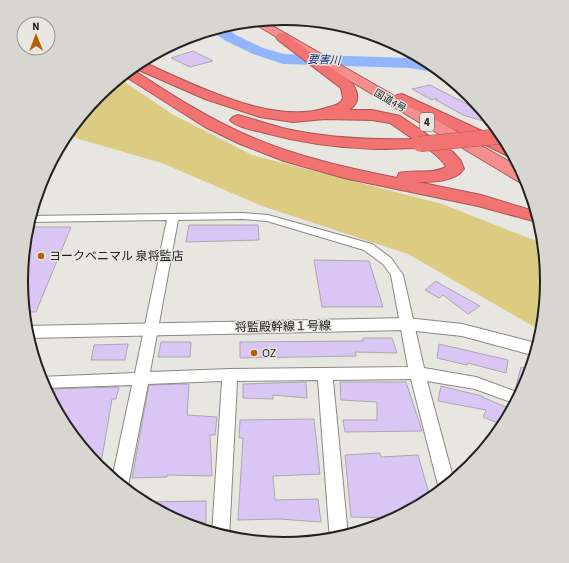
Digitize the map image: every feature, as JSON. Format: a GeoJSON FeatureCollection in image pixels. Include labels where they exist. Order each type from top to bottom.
{"type":"FeatureCollection","features":[{"type":"Feature","properties":{"kind":"highway"},"geometry":{"type":"LineString","coordinates":[[264,26],[322,59],[351,93],[350,100],[346,106],[324,115]]}},
{"type":"Feature","properties":{"kind":"highway","name":"国道4号"},"geometry":{"type":"LineString","coordinates":[[274,26],[322,59],[517,173]]}},
{"type":"Feature","properties":{"kind":"highway","name":"国道4号"},"geometry":{"type":"LineString","coordinates":[[322,59],[402,98],[509,157]]}},
{"type":"Feature","properties":{"kind":"highway"},"geometry":{"type":"LineString","coordinates":[[142,68],[210,95],[266,114],[301,117],[324,115],[372,115],[395,119],[447,156],[452,161],[455,169],[450,173],[422,177],[364,176]]}},
{"type":"Feature","properties":{"kind":"highway"},"geometry":{"type":"LineString","coordinates":[[141,69],[192,100],[225,116],[270,131],[297,137],[346,143],[424,147],[497,137]]}},
{"type":"Feature","properties":{"kind":"highway"},"geometry":{"type":"LineString","coordinates":[[132,75],[178,106],[223,131],[265,149],[316,164],[482,202],[532,216]]}},
{"type":"Feature","properties":{"kind":"highway"},"geometry":{"type":"LineString","coordinates":[[402,98],[503,147]]}},
{"type":"Feature","properties":{"kind":"highway"},"geometry":{"type":"LineString","coordinates":[[178,106],[212,122],[232,129],[294,143],[346,148],[424,147],[500,142]]}},
{"type":"Feature","properties":{"kind":"street"},"geometry":{"type":"LineString","coordinates":[[36,219],[242,216],[268,218],[368,247],[387,261],[397,275],[417,374],[448,479]]}},
{"type":"Feature","properties":{"kind":"street"},"geometry":{"type":"LineString","coordinates":[[121,479],[173,218]]}},
{"type":"Feature","properties":{"kind":"street","name":"将監殿幹線１号線"},"geometry":{"type":"LineString","coordinates":[[33,332],[407,324],[462,330],[532,348]]}},
{"type":"Feature","properties":{"kind":"street"},"geometry":{"type":"LineString","coordinates":[[325,374],[338,532]]}},
{"type":"Feature","properties":{"kind":"street"},"geometry":{"type":"LineString","coordinates":[[49,383],[230,375],[417,374],[476,383],[514,397]]}},
{"type":"Feature","properties":{"kind":"street"},"geometry":{"type":"LineString","coordinates":[[221,530],[230,375]]}},
{"type":"Feature","properties":{"kind":"shaded area"},"geometry":{"type":"Polygon","coordinates":[[[124,81],[172,114],[252,155],[442,204],[538,242],[541,282],[537,328],[408,254],[262,206],[162,163],[79,139],[74,136],[81,125],[103,100],[124,81]]]}},
{"type":"Feature","properties":{"kind":"building"},"geometry":{"type":"Polygon","coordinates":[[[193,51],[213,61],[190,67],[171,58],[193,51]]]}},
{"type":"Feature","properties":{"kind":"building"},"geometry":{"type":"Polygon","coordinates":[[[430,85],[472,107],[485,122],[463,115],[436,100],[437,98],[432,100],[412,89],[430,85]]]}},
{"type":"Feature","properties":{"kind":"building"},"geometry":{"type":"Polygon","coordinates":[[[189,225],[258,225],[259,240],[186,242],[189,225]]]}},
{"type":"Feature","properties":{"kind":"building","name":"ヨークベニマル 泉将監店"},"geometry":{"type":"Polygon","coordinates":[[[34,227],[71,227],[36,312],[30,312],[28,282],[30,248],[34,227]]]}},
{"type":"Feature","properties":{"kind":"building"},"geometry":{"type":"Polygon","coordinates":[[[314,260],[369,261],[383,307],[322,307],[314,260]]]}},
{"type":"Feature","properties":{"kind":"building"},"geometry":{"type":"Polygon","coordinates":[[[436,281],[480,306],[468,314],[443,295],[439,298],[425,290],[436,281]]]}},
{"type":"Feature","properties":{"kind":"building"},"geometry":{"type":"Polygon","coordinates":[[[363,338],[392,338],[397,353],[355,352],[356,356],[240,358],[240,342],[363,341],[363,338]]]}},
{"type":"Feature","properties":{"kind":"building"},"geometry":{"type":"Polygon","coordinates":[[[161,342],[191,342],[190,357],[158,357],[161,342]]]}},
{"type":"Feature","properties":{"kind":"building"},"geometry":{"type":"Polygon","coordinates":[[[128,344],[125,360],[91,360],[94,345],[128,344]]]}},
{"type":"Feature","properties":{"kind":"building"},"geometry":{"type":"Polygon","coordinates":[[[439,344],[508,360],[506,373],[468,363],[467,365],[437,358],[439,344]]]}},
{"type":"Feature","properties":{"kind":"building"},"geometry":{"type":"Polygon","coordinates":[[[521,367],[525,368],[517,391],[515,390],[521,367]]]}},
{"type":"Feature","properties":{"kind":"building"},"geometry":{"type":"Polygon","coordinates":[[[306,382],[307,398],[273,395],[273,399],[243,398],[243,384],[306,382]]]}},
{"type":"Feature","properties":{"kind":"building"},"geometry":{"type":"Polygon","coordinates":[[[340,382],[406,382],[422,431],[345,432],[343,420],[377,420],[377,402],[341,400],[340,382]]]}},
{"type":"Feature","properties":{"kind":"building"},"geometry":{"type":"Polygon","coordinates":[[[189,384],[187,415],[217,417],[215,435],[210,435],[212,476],[167,475],[167,477],[132,478],[149,385],[189,384]]]}},
{"type":"Feature","properties":{"kind":"building"},"geometry":{"type":"Polygon","coordinates":[[[441,386],[482,396],[508,408],[498,423],[483,417],[486,410],[438,401],[441,386]]]}},
{"type":"Feature","properties":{"kind":"building"},"geometry":{"type":"Polygon","coordinates":[[[119,387],[116,399],[112,399],[101,461],[71,424],[52,389],[119,387]]]}},
{"type":"Feature","properties":{"kind":"building"},"geometry":{"type":"Polygon","coordinates":[[[314,419],[320,474],[273,476],[275,500],[318,499],[321,522],[279,519],[238,520],[243,438],[239,438],[240,420],[314,419]]]}},
{"type":"Feature","properties":{"kind":"building"},"geometry":{"type":"Polygon","coordinates":[[[380,453],[381,457],[418,455],[429,494],[398,512],[384,518],[351,517],[345,455],[380,453]]]}},
{"type":"Feature","properties":{"kind":"building"},"geometry":{"type":"Polygon","coordinates":[[[206,501],[206,523],[200,523],[186,518],[153,502],[206,501]]]}},
{"type":"Feature","properties":{"kind":"waterway","name":"要害川"},"geometry":{"type":"LineString","coordinates":[[223,33],[258,51],[283,59],[410,63],[423,65]]}},
{"type":"Feature","properties":{"kind":"place","name":"ヨークベニマル 泉将監店"},"geometry":{"type":"Point","coordinates":[41,256]}},
{"type":"Feature","properties":{"kind":"place","name":"OZ"},"geometry":{"type":"Point","coordinates":[254,353]}}]}
